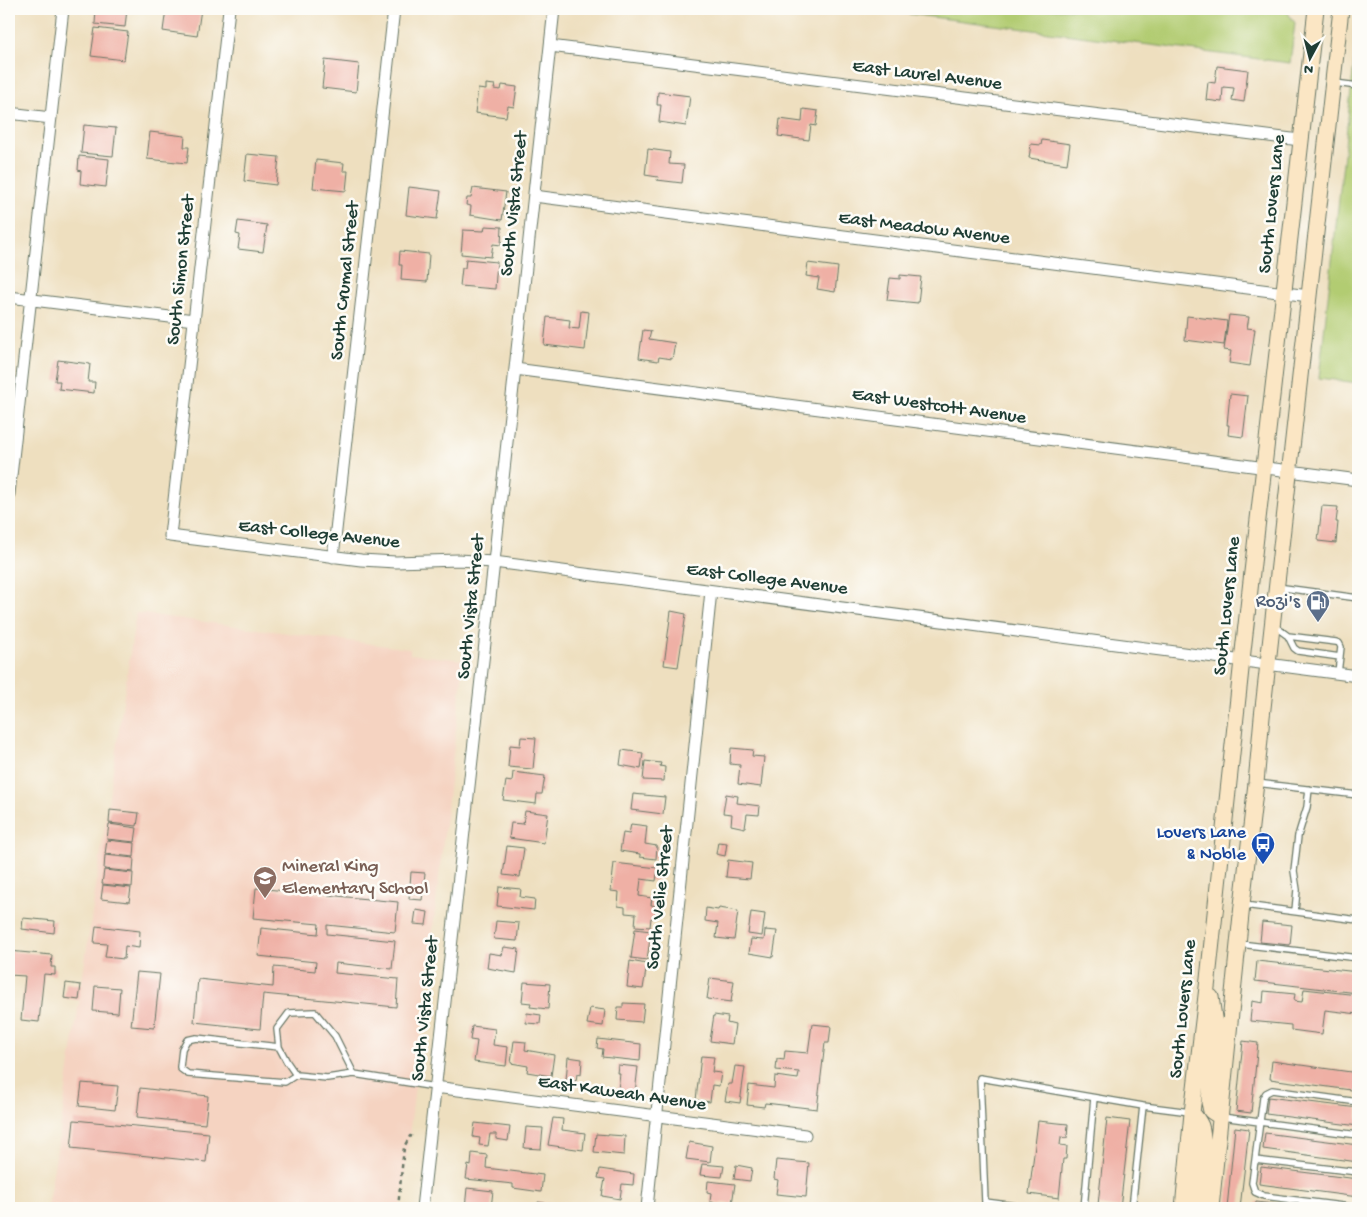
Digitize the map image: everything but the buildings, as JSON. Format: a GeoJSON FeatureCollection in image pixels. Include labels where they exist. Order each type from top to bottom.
{"type":"FeatureCollection","features":[{"type":"Feature","properties":{"kind":"main road","name":"South Lovers Lane"},"geometry":{"type":"LineString","coordinates":[[1183,1208],[1242,660],[1316,9]]}},
{"type":"Feature","properties":{"kind":"main road"},"geometry":{"type":"LineString","coordinates":[[1211,1208],[1268,664],[1341,9]]}},
{"type":"Feature","properties":{"kind":"main road"},"geometry":{"type":"LineString","coordinates":[[1208,979],[1215,1024],[1209,1102],[1211,1111],[1220,1117]]}},
{"type":"Feature","properties":{"kind":"main road"},"geometry":{"type":"LineString","coordinates":[[1192,1113],[1199,1120],[1203,1133],[1197,1208]]}},
{"type":"Feature","properties":{"kind":"street"},"geometry":{"type":"LineString","coordinates":[[9,494],[63,9]]}},
{"type":"Feature","properties":{"kind":"street","name":"South Simon Street"},"geometry":{"type":"LineString","coordinates":[[170,536],[230,9]]}},
{"type":"Feature","properties":{"kind":"street","name":"South Crumal Street"},"geometry":{"type":"LineString","coordinates":[[333,557],[394,9]]}},
{"type":"Feature","properties":{"kind":"street","name":"South Vista Street"},"geometry":{"type":"LineString","coordinates":[[422,1208],[554,9]]}},
{"type":"Feature","properties":{"kind":"street","name":"East Laurel Avenue"},"geometry":{"type":"LineString","coordinates":[[550,46],[1300,140]]}},
{"type":"Feature","properties":{"kind":"street"},"geometry":{"type":"LineString","coordinates":[[9,113],[51,118]]}},
{"type":"Feature","properties":{"kind":"street","name":"East Meadow Avenue"},"geometry":{"type":"LineString","coordinates":[[534,196],[1309,296]]}},
{"type":"Feature","properties":{"kind":"street"},"geometry":{"type":"LineString","coordinates":[[9,298],[194,320]]}},
{"type":"Feature","properties":{"kind":"street","name":"East Westcott Avenue"},"geometry":{"type":"LineString","coordinates":[[515,368],[1358,480]]}},
{"type":"Feature","properties":{"kind":"street","name":"East College Avenue"},"geometry":{"type":"LineString","coordinates":[[170,536],[361,560],[494,562],[1358,676]]}},
{"type":"Feature","properties":{"kind":"street","name":"South Velie Street"},"geometry":{"type":"LineString","coordinates":[[647,1208],[712,591]]}},
{"type":"Feature","properties":{"kind":"street","name":"East Kaweah Avenue"},"geometry":{"type":"LineString","coordinates":[[435,1087],[805,1136]]}},
{"type":"Feature","properties":{"kind":"lane"},"geometry":{"type":"LineString","coordinates":[[1333,83],[1358,86]]}},
{"type":"Feature","properties":{"kind":"lane"},"geometry":{"type":"LineString","coordinates":[[1277,587],[1358,598]]}},
{"type":"Feature","properties":{"kind":"lane"},"geometry":{"type":"LineString","coordinates":[[1273,625],[1288,636],[1294,648],[1298,651],[1340,656]]}},
{"type":"Feature","properties":{"kind":"lane"},"geometry":{"type":"LineString","coordinates":[[1288,636],[1340,643],[1338,673]]}},
{"type":"Feature","properties":{"kind":"lane"},"geometry":{"type":"LineString","coordinates":[[1256,783],[1358,795]]}},
{"type":"Feature","properties":{"kind":"lane"},"geometry":{"type":"LineString","coordinates":[[1295,911],[1297,890],[1294,871],[1298,836],[1307,807],[1309,789]]}},
{"type":"Feature","properties":{"kind":"lane"},"geometry":{"type":"LineString","coordinates":[[1242,905],[1358,920]]}},
{"type":"Feature","properties":{"kind":"lane"},"geometry":{"type":"LineString","coordinates":[[1238,944],[1358,958]]}},
{"type":"Feature","properties":{"kind":"lane"},"geometry":{"type":"LineString","coordinates":[[296,1074],[279,1046],[278,1029],[290,1013],[315,1012],[335,1036],[354,1074]]}},
{"type":"Feature","properties":{"kind":"lane"},"geometry":{"type":"LineString","coordinates":[[279,1046],[196,1038],[187,1040],[182,1049],[180,1067],[188,1074],[285,1082],[296,1074],[327,1078],[354,1074],[435,1087]]}},
{"type":"Feature","properties":{"kind":"lane"},"geometry":{"type":"LineString","coordinates":[[1032,1208],[985,1205],[980,1078],[1192,1113]]}},
{"type":"Feature","properties":{"kind":"lane"},"geometry":{"type":"LineString","coordinates":[[1358,1102],[1272,1090],[1266,1093],[1262,1098],[1252,1183],[1254,1192],[1264,1196],[1358,1208]]}},
{"type":"Feature","properties":{"kind":"lane"},"geometry":{"type":"LineString","coordinates":[[1084,1208],[1094,1098]]}},
{"type":"Feature","properties":{"kind":"lane"},"geometry":{"type":"LineString","coordinates":[[1132,1208],[1143,1106]]}},
{"type":"Feature","properties":{"kind":"lane"},"geometry":{"type":"LineString","coordinates":[[1220,1117],[1358,1136]]}},
{"type":"Feature","properties":{"kind":"lane"},"geometry":{"type":"LineString","coordinates":[[1255,1160],[1358,1172]]}},
{"type":"Feature","properties":{"kind":"path"},"geometry":{"type":"LineString","coordinates":[[398,1208],[404,1146],[410,1136],[414,1137]]}},
{"type":"Feature","properties":{"kind":"shaded area","name":"Mineral King Elementary School"},"geometry":{"type":"Polygon","coordinates":[[[136,613],[410,649],[410,654],[464,660],[401,1208],[47,1208],[59,1138],[136,613]]]}},
{"type":"Feature","properties":{"kind":"green space"},"geometry":{"type":"Polygon","coordinates":[[[870,9],[1285,9],[1295,23],[1290,63],[870,9]]]}},
{"type":"Feature","properties":{"kind":"green space"},"geometry":{"type":"Polygon","coordinates":[[[1358,28],[1358,383],[1319,378],[1358,28]]]}},
{"type":"Feature","properties":{"kind":"place","name":"Rozi's"},"geometry":{"type":"Point","coordinates":[1318,623]}},
{"type":"Feature","properties":{"kind":"place","name":"Lovers Lane & Noble"},"geometry":{"type":"Point","coordinates":[1263,865]}},
{"type":"Feature","properties":{"kind":"place","name":"Mineral King Elementary School"},"geometry":{"type":"Point","coordinates":[265,899]}}]}
